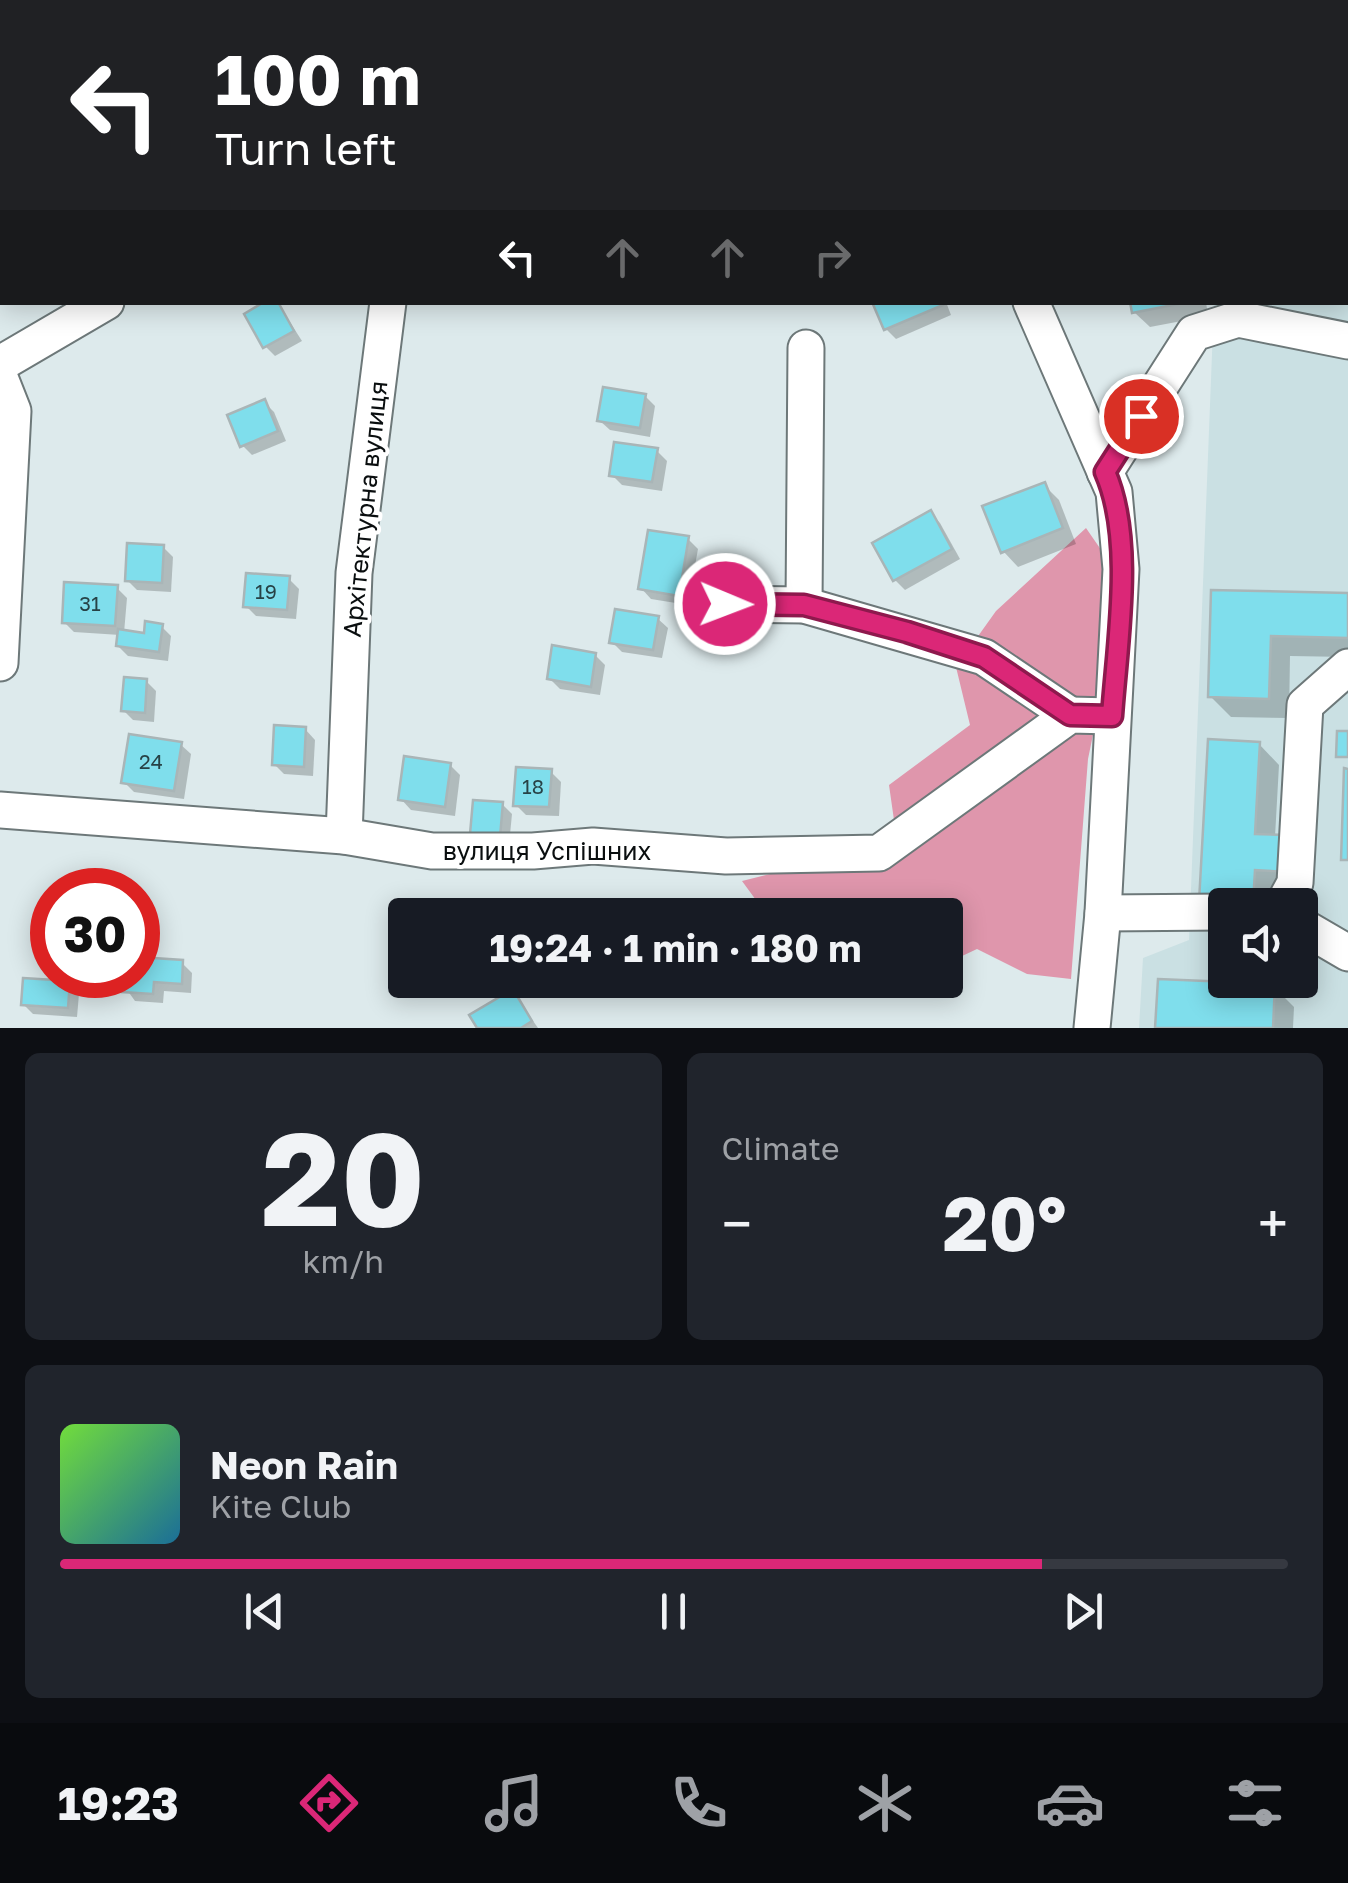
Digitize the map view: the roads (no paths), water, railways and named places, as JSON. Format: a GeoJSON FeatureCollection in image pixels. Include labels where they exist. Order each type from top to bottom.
{"type":"FeatureCollection","features":[{"type":"Feature","properties":{"kind":"street"},"geometry":{"type":"LineString","coordinates":[[0,364],[101,305]]}},
{"type":"Feature","properties":{"kind":"street","name":"Архітектурна вулиця"},"geometry":{"type":"LineString","coordinates":[[344,836],[354,573],[388,305]]}},
{"type":"Feature","properties":{"kind":"street"},"geometry":{"type":"LineString","coordinates":[[1031,305],[1114,492],[1121,569],[1103,913],[1092,1028]]}},
{"type":"Feature","properties":{"kind":"street"},"geometry":{"type":"LineString","coordinates":[[1105,472],[1194,334],[1238,319],[1348,341]]}},
{"type":"Feature","properties":{"kind":"street"},"geometry":{"type":"LineString","coordinates":[[804,605],[806,348]]}},
{"type":"Feature","properties":{"kind":"street"},"geometry":{"type":"LineString","coordinates":[[0,378],[14,411],[0,663]]}},
{"type":"Feature","properties":{"kind":"street"},"geometry":{"type":"LineString","coordinates":[[725,604],[804,605],[984,657],[1070,715],[1112,716]]}},
{"type":"Feature","properties":{"kind":"street"},"geometry":{"type":"LineString","coordinates":[[1292,888],[1305,705],[1348,667]]}},
{"type":"Feature","properties":{"kind":"street","name":"вулиця Успішних"},"geometry":{"type":"LineString","coordinates":[[0,810],[344,836],[432,851],[533,851],[592,846],[726,856],[879,853],[1070,715]]}},
{"type":"Feature","properties":{"kind":"street"},"geometry":{"type":"LineString","coordinates":[[1103,913],[1208,912]]}},
{"type":"Feature","properties":{"kind":"street"},"geometry":{"type":"LineString","coordinates":[[1318,936],[1348,953]]}}]}
